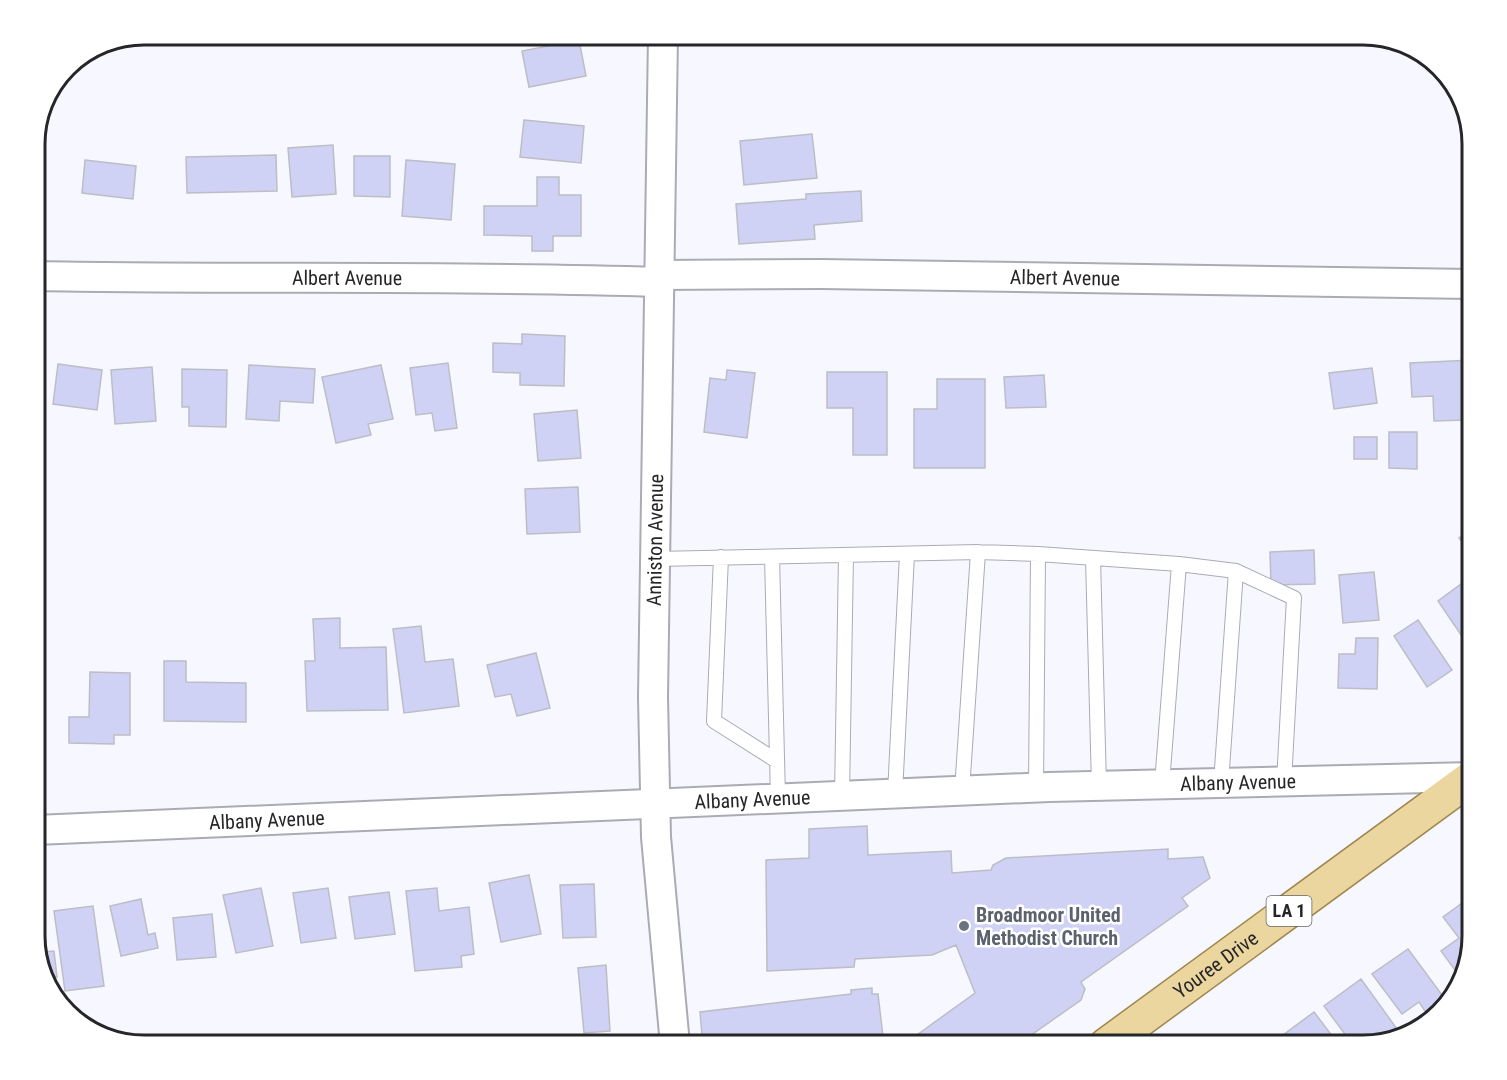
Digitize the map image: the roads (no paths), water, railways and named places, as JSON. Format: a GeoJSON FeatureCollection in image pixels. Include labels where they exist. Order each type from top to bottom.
{"type":"FeatureCollection","features":[{"type":"Feature","properties":{"kind":"main road","name":"Youree Drive"},"geometry":{"type":"LineString","coordinates":[[1121,1035],[1462,785]]}},
{"type":"Feature","properties":{"kind":"street","name":"Anniston Avenue"},"geometry":{"type":"LineString","coordinates":[[663,45],[653,697],[656,837],[674,1035]]}},
{"type":"Feature","properties":{"kind":"street","name":"Albert Avenue"},"geometry":{"type":"LineString","coordinates":[[45,276],[166,279],[659,278],[821,274],[1462,284]]}},
{"type":"Feature","properties":{"kind":"street","name":"Albany Avenue"},"geometry":{"type":"LineString","coordinates":[[45,830],[1036,788],[1462,777]]}},
{"type":"Feature","properties":{"kind":"lane"},"geometry":{"type":"LineString","coordinates":[[655,559],[978,552],[1179,564],[1236,571],[1294,598],[1284,782]]}},
{"type":"Feature","properties":{"kind":"lane"},"geometry":{"type":"LineString","coordinates":[[962,791],[978,552]]}},
{"type":"Feature","properties":{"kind":"lane"},"geometry":{"type":"LineString","coordinates":[[895,794],[907,554]]}},
{"type":"Feature","properties":{"kind":"lane"},"geometry":{"type":"LineString","coordinates":[[1036,788],[1038,554]]}},
{"type":"Feature","properties":{"kind":"lane"},"geometry":{"type":"LineString","coordinates":[[842,796],[846,555]]}},
{"type":"Feature","properties":{"kind":"lane"},"geometry":{"type":"LineString","coordinates":[[721,557],[714,721],[777,761]]}},
{"type":"Feature","properties":{"kind":"lane"},"geometry":{"type":"LineString","coordinates":[[772,557],[778,798]]}},
{"type":"Feature","properties":{"kind":"lane"},"geometry":{"type":"LineString","coordinates":[[1093,558],[1099,786]]}},
{"type":"Feature","properties":{"kind":"lane"},"geometry":{"type":"LineString","coordinates":[[1161,784],[1179,564]]}},
{"type":"Feature","properties":{"kind":"lane"},"geometry":{"type":"LineString","coordinates":[[1221,783],[1236,571]]}},
{"type":"Feature","properties":{"kind":"place","name":"Broadmoor United Methodist Church"},"geometry":{"type":"Point","coordinates":[964,926]}}]}
